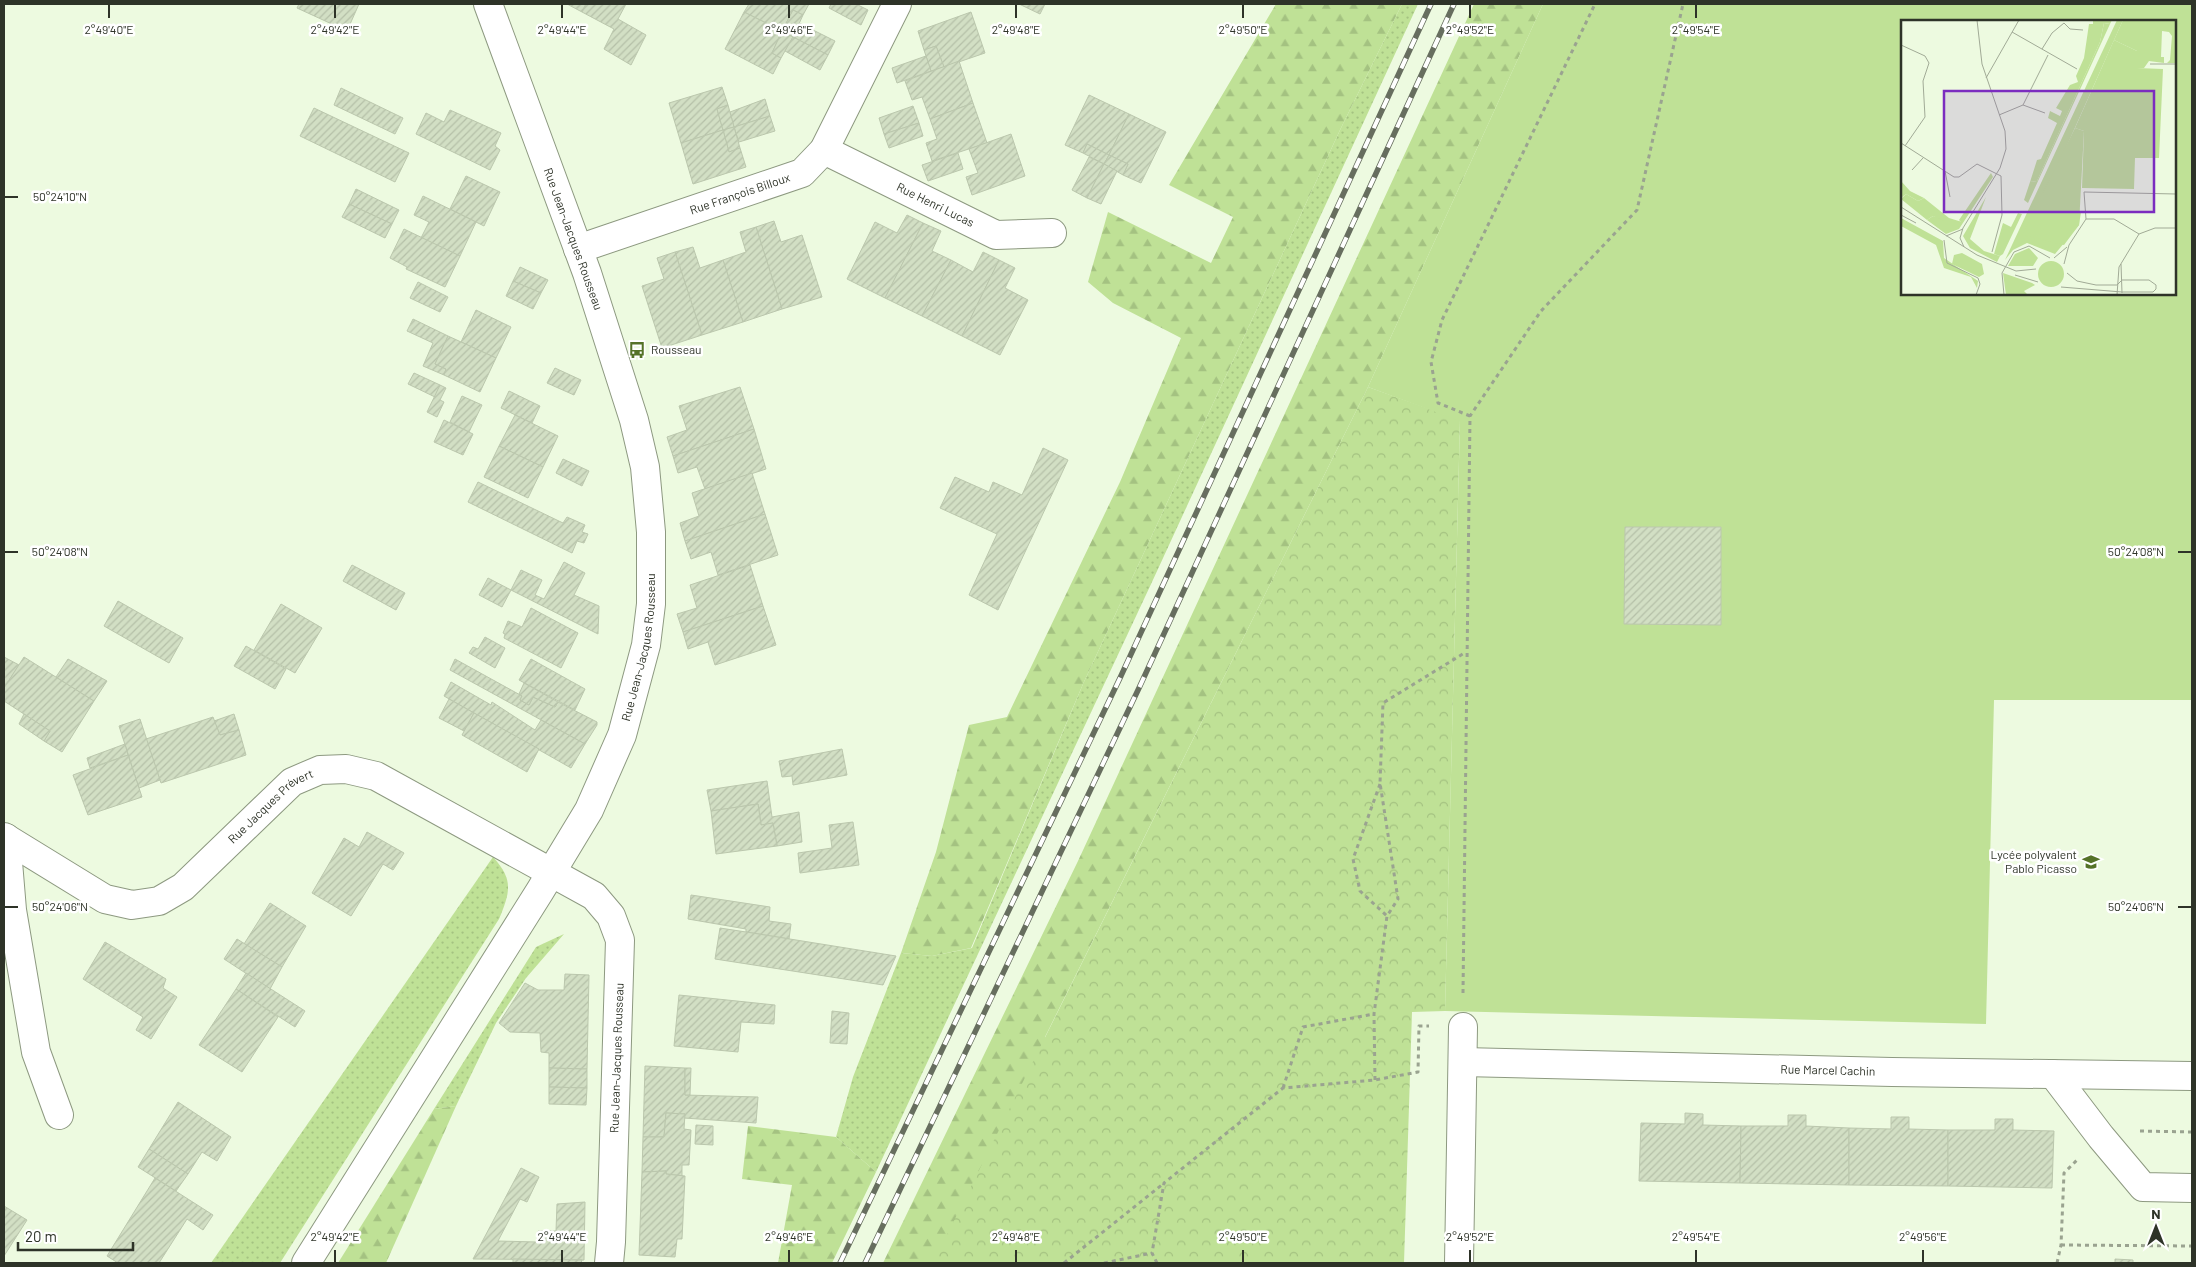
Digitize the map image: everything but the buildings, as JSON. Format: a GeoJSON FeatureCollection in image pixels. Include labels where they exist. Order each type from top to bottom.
{"type":"FeatureCollection","features":[{"type":"Feature","properties":{"kind":"street","name":"Rue Jean-Jacques Rousseau"},"geometry":{"type":"LineString","coordinates":[[488,4],[578,249],[624,385],[645,467],[651,532],[651,604],[646,645],[622,735],[589,810],[551,873],[594,896],[611,916],[620,940],[609,1263]]}},
{"type":"Feature","properties":{"kind":"street","name":"Rue François Billoux"},"geometry":{"type":"LineString","coordinates":[[578,249],[802,173],[824,150],[897,4]]}},
{"type":"Feature","properties":{"kind":"street","name":"Rue Henri Lucas"},"geometry":{"type":"LineString","coordinates":[[824,150],[996,235],[1052,233]]}},
{"type":"Feature","properties":{"kind":"street","name":"Rue Jacques Prévert"},"geometry":{"type":"LineString","coordinates":[[5,837],[106,899],[132,905],[159,901],[183,887],[292,782],[320,770],[346,769],[376,776],[551,873]]}},
{"type":"Feature","properties":{"kind":"street","name":"Rue Jacques Prévert"},"geometry":{"type":"LineString","coordinates":[[5,837],[12,910],[36,1052],[58,1115]]}},
{"type":"Feature","properties":{"kind":"street"},"geometry":{"type":"LineString","coordinates":[[306,1263],[551,873]]}},
{"type":"Feature","properties":{"kind":"street"},"geometry":{"type":"LineString","coordinates":[[1459,1263],[1463,1027]]}},
{"type":"Feature","properties":{"kind":"street","name":"Rue Marcel Cachin"},"geometry":{"type":"LineString","coordinates":[[1463,1062],[2192,1076]]}},
{"type":"Feature","properties":{"kind":"street"},"geometry":{"type":"LineString","coordinates":[[2053,1074],[2101,1137],[2143,1187],[2192,1188]]}},
{"type":"Feature","properties":{"kind":"path"},"geometry":{"type":"LineString","coordinates":[[1470,416],[1438,403],[1431,362],[1442,320],[1595,4]]}},
{"type":"Feature","properties":{"kind":"path"},"geometry":{"type":"LineString","coordinates":[[1283,1088],[1375,1080],[1418,1072],[1419,1026],[1463,1027],[1470,416],[1541,311],[1636,210],[1683,4]]}},
{"type":"Feature","properties":{"kind":"path"},"geometry":{"type":"LineString","coordinates":[[1375,1080],[1374,1014],[1388,916],[1398,899],[1380,783],[1383,704],[1467,652]]}},
{"type":"Feature","properties":{"kind":"path"},"geometry":{"type":"LineString","coordinates":[[1380,783],[1353,859],[1360,891],[1388,916]]}},
{"type":"Feature","properties":{"kind":"path"},"geometry":{"type":"LineString","coordinates":[[1064,1263],[1283,1088],[1303,1027],[1374,1014]]}},
{"type":"Feature","properties":{"kind":"path"},"geometry":{"type":"LineString","coordinates":[[2057,1263],[2061,1244],[2064,1173],[2101,1137],[2128,1130],[2192,1132]]}},
{"type":"Feature","properties":{"kind":"path"},"geometry":{"type":"LineString","coordinates":[[1158,1263],[1152,1253],[1164,1183]]}},
{"type":"Feature","properties":{"kind":"path"},"geometry":{"type":"LineString","coordinates":[[2061,1244],[2192,1246]]}},
{"type":"Feature","properties":{"kind":"path"},"geometry":{"type":"LineString","coordinates":[[1104,1263],[1152,1253]]}},
{"type":"Feature","properties":{"kind":"green space"},"geometry":{"type":"Polygon","coordinates":[[[1276,4],[1402,4],[1340,130],[1083,684],[971,948],[932,956],[901,953],[936,852],[969,725],[1007,717],[1120,482],[1181,338],[1113,303],[1088,282],[1108,212],[1211,263],[1233,217],[1169,185],[1276,4]]]}},
{"type":"Feature","properties":{"kind":"green space"},"geometry":{"type":"Polygon","coordinates":[[[1402,4],[1418,4],[1152,582],[876,1172],[836,1137],[853,1077],[901,953],[932,956],[972,948],[1083,684],[1340,130],[1402,4]]]}},
{"type":"Feature","properties":{"kind":"green space"},"geometry":{"type":"Polygon","coordinates":[[[1474,4],[1543,4],[1368,387],[1045,1037],[1051,1080],[962,1263],[883,1263],[1078,861],[1474,4]]]}},
{"type":"Feature","properties":{"kind":"green space"},"geometry":{"type":"Polygon","coordinates":[[[1543,4],[2192,4],[2192,700],[1994,700],[1986,1024],[1445,1011],[1460,421],[1368,387],[1543,4]]]}},
{"type":"Feature","properties":{"kind":"green space"},"geometry":{"type":"Polygon","coordinates":[[[1368,387],[1460,420],[1445,1011],[1412,1012],[1404,1263],[933,1263],[1368,387]]]}},
{"type":"Feature","properties":{"kind":"green space"},"geometry":{"type":"Polygon","coordinates":[[[493,857],[500,865],[508,886],[506,901],[499,919],[280,1263],[211,1263],[493,857]]]}},
{"type":"Feature","properties":{"kind":"green space"},"geometry":{"type":"Polygon","coordinates":[[[564,934],[526,978],[496,1023],[456,1106],[434,1109],[536,947],[564,934]]]}},
{"type":"Feature","properties":{"kind":"green space"},"geometry":{"type":"Polygon","coordinates":[[[456,1106],[386,1263],[338,1263],[434,1109],[456,1106]]]}},
{"type":"Feature","properties":{"kind":"green space"},"geometry":{"type":"Polygon","coordinates":[[[748,1126],[836,1137],[876,1172],[832,1263],[778,1263],[792,1185],[742,1179],[748,1126]]]}},
{"type":"Feature","properties":{"kind":"railway"},"geometry":{"type":"LineString","coordinates":[[840,1263],[1120,678],[1431,4]]}},
{"type":"Feature","properties":{"kind":"railway"},"geometry":{"type":"LineString","coordinates":[[865,1263],[1139,688],[1454,4]]}},
{"type":"Feature","properties":{"kind":"place","name":"Rousseau"},"geometry":{"type":"Point","coordinates":[637,350]}},
{"type":"Feature","properties":{"kind":"place","name":"Lycée polyvalent Pablo Picasso"},"geometry":{"type":"Point","coordinates":[2091,862]}}]}
